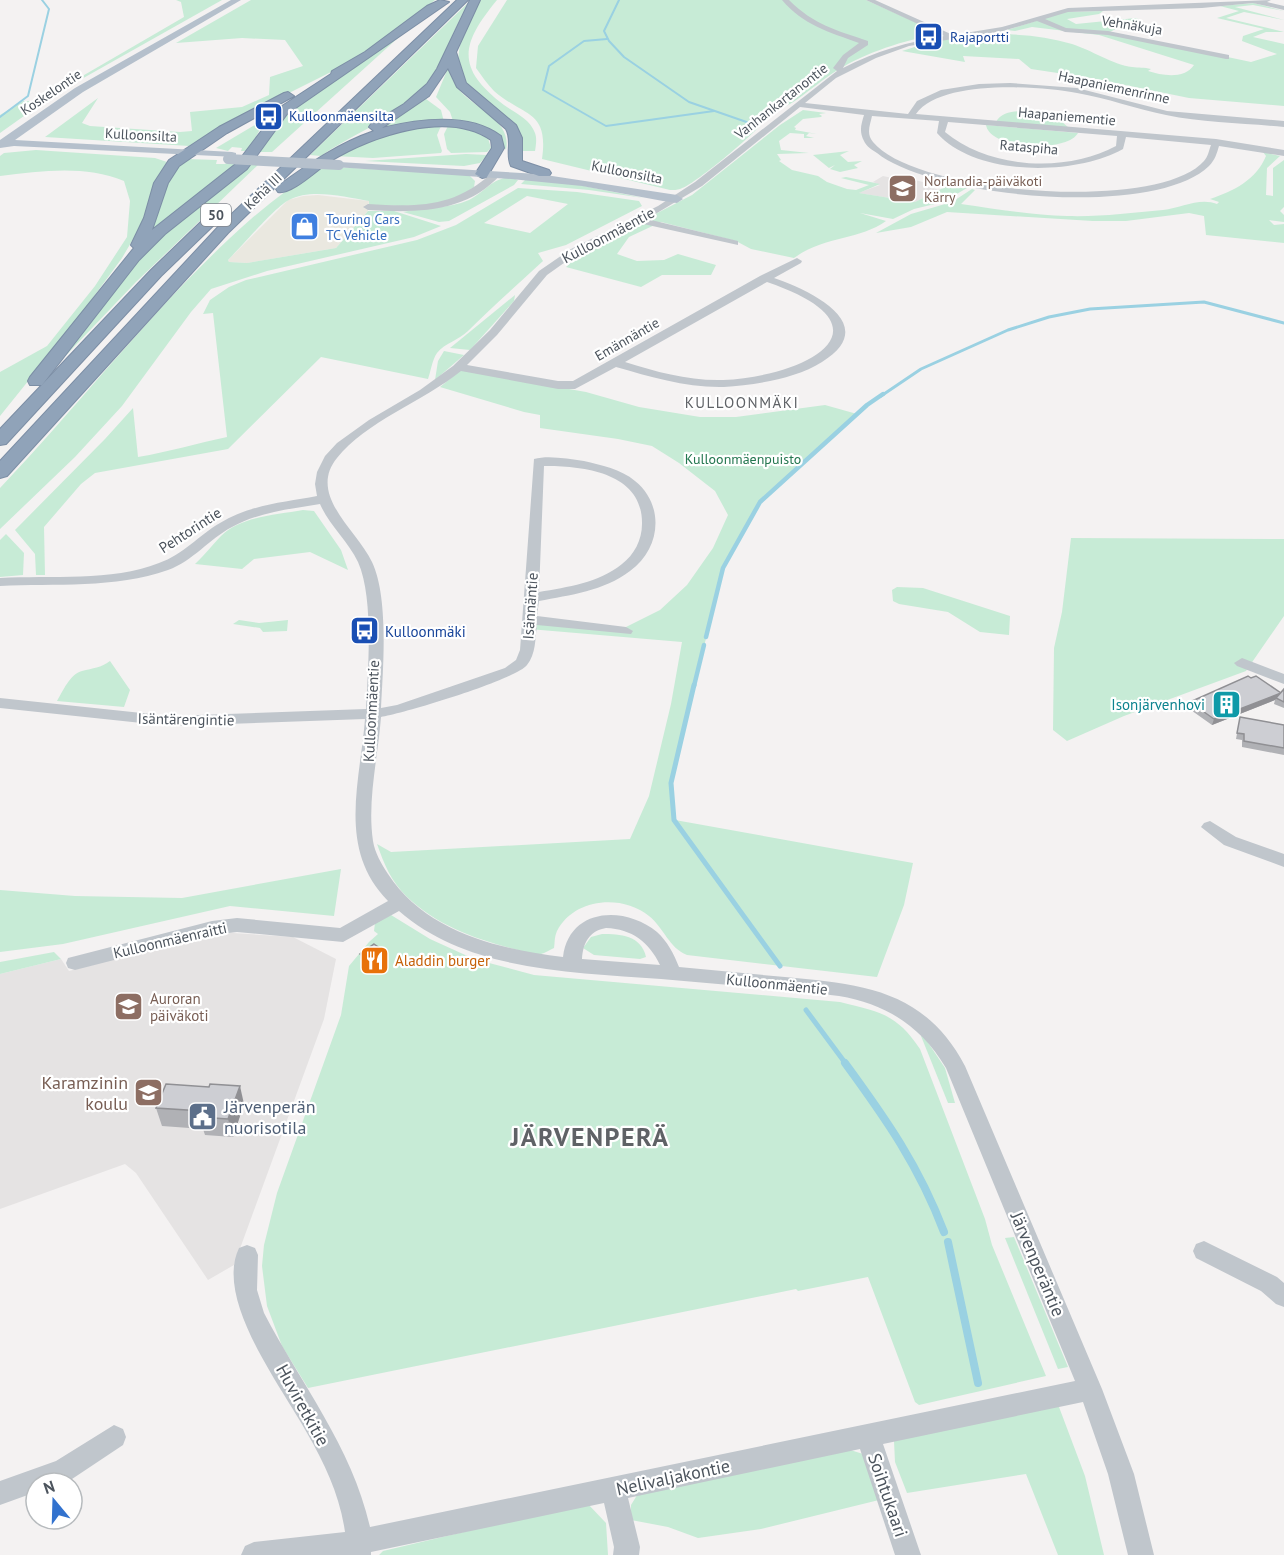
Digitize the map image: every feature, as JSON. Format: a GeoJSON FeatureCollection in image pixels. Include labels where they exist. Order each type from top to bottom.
{"type":"FeatureCollection","features":[{"type":"Feature","properties":{"kind":"highway","name":"Kehä III"},"geometry":{"type":"LineString","coordinates":[[0,472],[201,252],[463,0]]}},
{"type":"Feature","properties":{"kind":"highway"},"geometry":{"type":"LineString","coordinates":[[201,252],[221,241],[286,187],[345,145],[389,119],[422,95],[436,79],[462,22],[475,0]]}},
{"type":"Feature","properties":{"kind":"highway"},"geometry":{"type":"LineString","coordinates":[[0,425],[149,241],[174,218],[228,180],[243,166],[274,119],[392,38],[431,8],[445,1]]}},
{"type":"Feature","properties":{"kind":"highway"},"geometry":{"type":"LineString","coordinates":[[313,124],[445,1]]}},
{"type":"Feature","properties":{"kind":"highway"},"geometry":{"type":"LineString","coordinates":[[450,51],[456,76],[461,85],[510,127],[515,136],[514,159],[516,163],[544,174]]}},
{"type":"Feature","properties":{"kind":"highway"},"geometry":{"type":"LineString","coordinates":[[119,276],[152,218],[165,176],[184,154],[246,117],[349,67]]}},
{"type":"Feature","properties":{"kind":"highway"},"geometry":{"type":"LineString","coordinates":[[345,145],[387,130],[426,124],[461,126],[487,132],[497,139],[498,148],[491,172]]}},
{"type":"Feature","properties":{"kind":"highway","name":"Kehä III"},"geometry":{"type":"LineString","coordinates":[[257,176],[288,146]]}},
{"type":"Feature","properties":{"kind":"highway"},"geometry":{"type":"LineString","coordinates":[[491,172],[515,149]]}},
{"type":"Feature","properties":{"kind":"highway","name":"50"},"geometry":{"type":"LineString","coordinates":[[0,440],[156,273],[219,211]]}},
{"type":"Feature","properties":{"kind":"main road","name":"Koskelontie"},"geometry":{"type":"LineString","coordinates":[[5,147],[119,67],[237,0]]}},
{"type":"Feature","properties":{"kind":"main road","name":"Kulloonsilta"},"geometry":{"type":"LineString","coordinates":[[5,147],[184,154],[544,174],[594,180],[659,193],[677,199]]}},
{"type":"Feature","properties":{"kind":"main road","name":"Kulloonsilta"},"geometry":{"type":"LineString","coordinates":[[230,157],[341,163]]}},
{"type":"Feature","properties":{"kind":"main road","name":"Kulloonsilta"},"geometry":{"type":"LineString","coordinates":[[491,172],[581,183],[652,197],[677,199]]}},
{"type":"Feature","properties":{"kind":"street"},"geometry":{"type":"LineString","coordinates":[[785,0],[802,17],[814,24],[865,43],[852,51],[839,64],[837,68],[841,70]]}},
{"type":"Feature","properties":{"kind":"street"},"geometry":{"type":"LineString","coordinates":[[869,0],[951,36]]}},
{"type":"Feature","properties":{"kind":"street"},"geometry":{"type":"LineString","coordinates":[[1101,0],[1115,7]]}},
{"type":"Feature","properties":{"kind":"street","name":"Vanhankartanontie"},"geometry":{"type":"LineString","coordinates":[[677,199],[841,70],[890,50],[951,36],[1003,29],[1071,9],[1180,7],[1268,0]]}},
{"type":"Feature","properties":{"kind":"street"},"geometry":{"type":"LineString","coordinates":[[1251,1],[1284,8]]}},
{"type":"Feature","properties":{"kind":"street","name":"Vehnäkuja"},"geometry":{"type":"LineString","coordinates":[[1036,18],[1065,30],[1108,33],[1226,57]]}},
{"type":"Feature","properties":{"kind":"street","name":"Haapaniemenrinne"},"geometry":{"type":"LineString","coordinates":[[911,116],[920,103],[944,92],[979,86],[1019,85],[1077,90],[1167,113],[1284,123]]}},
{"type":"Feature","properties":{"kind":"street","name":"Haapaniementie"},"geometry":{"type":"LineString","coordinates":[[798,104],[806,107],[848,111],[1216,142],[1284,153]]}},
{"type":"Feature","properties":{"kind":"street"},"geometry":{"type":"LineString","coordinates":[[869,112],[864,130],[869,143],[895,162],[956,183],[1029,193],[1092,195],[1161,186],[1190,176],[1203,167],[1212,158],[1216,142]]}},
{"type":"Feature","properties":{"kind":"street","name":"Rataspiha"},"geometry":{"type":"LineString","coordinates":[[944,119],[941,134],[958,147],[993,158],[1029,164],[1077,163],[1102,157],[1120,147],[1122,134]]}},
{"type":"Feature","properties":{"kind":"street"},"geometry":{"type":"LineString","coordinates":[[480,189],[491,172]]}},
{"type":"Feature","properties":{"kind":"street"},"geometry":{"type":"LineString","coordinates":[[368,207],[437,206],[470,197],[480,189],[491,172]]}},
{"type":"Feature","properties":{"kind":"street","name":"Kulloonmäentie"},"geometry":{"type":"LineString","coordinates":[[677,199],[572,253],[543,273],[481,347],[428,390],[363,429],[333,454],[325,465],[321,476],[324,499],[358,549],[371,580],[375,679],[364,808],[364,843],[370,861],[383,882],[400,902],[448,936],[491,952],[529,960],[822,988],[870,995],[888,1002]]}},
{"type":"Feature","properties":{"kind":"street"},"geometry":{"type":"LineString","coordinates":[[639,220],[734,243]]}},
{"type":"Feature","properties":{"kind":"street","name":"Emännäntie"},"geometry":{"type":"LineString","coordinates":[[458,367],[563,386],[581,383],[797,261]]}},
{"type":"Feature","properties":{"kind":"street"},"geometry":{"type":"LineString","coordinates":[[616,363],[676,381],[725,383],[790,371],[826,354],[836,341],[840,330],[836,318],[814,298],[794,287],[764,278]]}},
{"type":"Feature","properties":{"kind":"street","name":"Isännäntie"},"geometry":{"type":"LineString","coordinates":[[373,714],[400,709],[510,671],[520,665],[526,657],[532,597],[538,462],[568,462],[601,467],[627,481],[645,500],[650,521],[647,542],[627,568],[591,585],[532,597]]}},
{"type":"Feature","properties":{"kind":"street","name":"Pehtorintie"},"geometry":{"type":"LineString","coordinates":[[0,582],[99,577],[163,567],[181,558],[213,532],[231,522],[255,514],[324,499]]}},
{"type":"Feature","properties":{"kind":"street"},"geometry":{"type":"LineString","coordinates":[[530,620],[626,631]]}},
{"type":"Feature","properties":{"kind":"street"},"geometry":{"type":"LineString","coordinates":[[1242,663],[1284,678]]}},
{"type":"Feature","properties":{"kind":"street","name":"Isäntärengintie"},"geometry":{"type":"LineString","coordinates":[[0,703],[170,722],[373,714]]}},
{"type":"Feature","properties":{"kind":"street"},"geometry":{"type":"LineString","coordinates":[[1210,827],[1230,841],[1284,861]]}},
{"type":"Feature","properties":{"kind":"street","name":"Kulloonmäenraitti"},"geometry":{"type":"LineString","coordinates":[[75,963],[212,928],[237,925],[343,935],[400,902]]}},
{"type":"Feature","properties":{"kind":"street"},"geometry":{"type":"LineString","coordinates":[[572,964],[578,937],[587,926],[602,920],[624,922],[643,932],[658,944],[673,974]]}},
{"type":"Feature","properties":{"kind":"street","name":"Järvenperäntie"},"geometry":{"type":"LineString","coordinates":[[888,1002],[926,1026],[944,1046],[955,1066],[1090,1389],[1120,1474],[1141,1555]]}},
{"type":"Feature","properties":{"kind":"street"},"geometry":{"type":"LineString","coordinates":[[1204,1251],[1269,1284],[1284,1297]]}},
{"type":"Feature","properties":{"kind":"street","name":"Huviretkitie"},"geometry":{"type":"LineString","coordinates":[[247,1255],[245,1271],[248,1300],[259,1326],[342,1474],[352,1503],[359,1548]]}},
{"type":"Feature","properties":{"kind":"street","name":"Nelivaljakontie"},"geometry":{"type":"LineString","coordinates":[[254,1555],[339,1546],[359,1548],[614,1490],[1090,1389]]}},
{"type":"Feature","properties":{"kind":"street","name":"Soihtukaari"},"geometry":{"type":"LineString","coordinates":[[868,1436],[908,1555]]}},
{"type":"Feature","properties":{"kind":"street"},"geometry":{"type":"LineString","coordinates":[[0,1493],[63,1470],[114,1437]]}},
{"type":"Feature","properties":{"kind":"street"},"geometry":{"type":"LineString","coordinates":[[614,1490],[627,1547],[626,1555]]}},
{"type":"Feature","properties":{"kind":"shaded area","name":"Norlandia-päiväkoti Kärry"},"geometry":{"type":"Polygon","coordinates":[[[883,176],[911,182],[915,180],[927,183],[924,186],[940,190],[915,202],[858,193],[880,185],[873,182],[883,176]]]}},
{"type":"Feature","properties":{"kind":"shaded area"},"geometry":{"type":"Polygon","coordinates":[[[318,195],[369,201],[368,211],[336,248],[247,263],[229,262],[228,260],[288,200],[318,195]]]}},
{"type":"Feature","properties":{"kind":"shaded area","name":"Karamzinin koulu"},"geometry":{"type":"Polygon","coordinates":[[[218,932],[293,937],[336,959],[324,1019],[234,1265],[208,1280],[136,1173],[125,1164],[0,1209],[0,974],[61,959],[69,971],[218,932]]]}},
{"type":"Feature","properties":{"kind":"green space"},"geometry":{"type":"Polygon","coordinates":[[[176,0],[222,0],[55,94],[0,133],[0,115],[23,101],[33,101],[79,78],[184,17],[181,2],[176,0]]]}},
{"type":"Feature","properties":{"kind":"green space"},"geometry":{"type":"Polygon","coordinates":[[[251,0],[435,0],[404,26],[351,62],[215,130],[189,146],[45,137],[98,98],[82,123],[90,126],[180,132],[192,131],[190,112],[242,107],[269,95],[270,77],[303,66],[285,40],[242,38],[176,43],[251,0]]]}},
{"type":"Feature","properties":{"kind":"green space"},"geometry":{"type":"Polygon","coordinates":[[[471,0],[435,72],[418,94],[392,114],[321,156],[310,155],[471,0]]]}},
{"type":"Feature","properties":{"kind":"green space"},"geometry":{"type":"Polygon","coordinates":[[[479,0],[497,0],[476,30],[470,43],[471,67],[488,92],[530,124],[536,135],[535,151],[520,151],[519,134],[511,122],[473,91],[463,78],[459,61],[462,38],[479,0]]]}},
{"type":"Feature","properties":{"kind":"green space"},"geometry":{"type":"Polygon","coordinates":[[[507,0],[866,0],[942,34],[918,38],[879,50],[836,71],[797,100],[762,120],[764,121],[759,127],[697,179],[680,189],[670,190],[542,159],[542,131],[538,123],[532,116],[494,91],[476,68],[478,46],[507,0]]]}},
{"type":"Feature","properties":{"kind":"green space"},"geometry":{"type":"Polygon","coordinates":[[[1254,3],[1284,11],[1253,5],[1235,7],[1284,20],[1244,12],[1226,18],[1284,32],[1266,32],[1253,37],[1284,44],[1284,106],[1189,98],[1091,78],[1031,69],[1019,59],[963,56],[965,62],[902,51],[944,40],[1008,34],[1072,44],[1125,66],[1148,68],[1151,69],[1148,71],[1173,75],[1185,73],[1194,65],[1099,35],[1032,27],[1015,31],[1007,30],[1064,12],[1103,11],[1099,14],[1067,19],[1076,24],[1136,18],[1142,21],[1127,23],[1110,32],[1251,62],[1277,54],[1242,41],[1243,36],[1264,29],[1217,18],[1239,11],[1220,6],[1254,3]]]}},
{"type":"Feature","properties":{"kind":"green space"},"geometry":{"type":"Polygon","coordinates":[[[399,37],[272,152],[259,152],[284,114],[399,37]]]}},
{"type":"Feature","properties":{"kind":"green space"},"geometry":{"type":"Polygon","coordinates":[[[448,68],[462,93],[499,124],[507,140],[506,150],[499,137],[453,121],[450,112],[436,97],[448,68]]]}},
{"type":"Feature","properties":{"kind":"green space"},"geometry":{"type":"Polygon","coordinates":[[[426,99],[441,110],[444,122],[375,130],[426,99]]]}},
{"type":"Feature","properties":{"kind":"green space"},"geometry":{"type":"Polygon","coordinates":[[[803,110],[826,113],[819,114],[821,117],[803,119],[794,127],[795,130],[817,134],[809,133],[806,136],[814,138],[804,138],[804,134],[790,133],[779,141],[781,150],[809,153],[777,154],[781,160],[779,161],[792,170],[818,176],[847,189],[856,190],[869,185],[841,178],[880,184],[859,193],[915,202],[951,184],[967,188],[943,202],[914,209],[893,219],[860,213],[886,221],[865,232],[817,246],[794,258],[751,249],[736,241],[661,222],[629,237],[617,254],[637,261],[664,260],[678,254],[716,265],[711,275],[662,275],[641,287],[566,267],[584,251],[692,195],[780,125],[803,110]]]}},
{"type":"Feature","properties":{"kind":"green space"},"geometry":{"type":"Polygon","coordinates":[[[1030,111],[1054,115],[1069,128],[996,122],[1006,113],[1030,111]]]}},
{"type":"Feature","properties":{"kind":"green space"},"geometry":{"type":"Polygon","coordinates":[[[260,122],[264,122],[248,151],[232,147],[228,151],[216,148],[260,122]]]}},
{"type":"Feature","properties":{"kind":"green space"},"geometry":{"type":"Polygon","coordinates":[[[986,125],[1078,133],[1060,144],[1029,146],[1001,140],[991,133],[986,125]]]}},
{"type":"Feature","properties":{"kind":"green space"},"geometry":{"type":"Polygon","coordinates":[[[441,126],[437,135],[441,153],[373,158],[334,156],[398,130],[441,126]]]}},
{"type":"Feature","properties":{"kind":"green space"},"geometry":{"type":"Polygon","coordinates":[[[448,126],[473,131],[488,138],[491,148],[487,152],[451,153],[447,149],[444,134],[448,126]]]}},
{"type":"Feature","properties":{"kind":"green space"},"geometry":{"type":"Polygon","coordinates":[[[36,150],[155,158],[167,162],[154,183],[146,217],[122,258],[70,329],[0,416],[0,372],[47,346],[95,286],[127,237],[130,201],[124,181],[79,171],[47,171],[0,176],[0,156],[4,153],[36,150]]]}},
{"type":"Feature","properties":{"kind":"green space"},"geometry":{"type":"Polygon","coordinates":[[[849,151],[840,155],[848,162],[862,161],[854,165],[858,168],[840,172],[830,169],[835,165],[829,168],[813,155],[849,151]]]}},
{"type":"Feature","properties":{"kind":"green space"},"geometry":{"type":"Polygon","coordinates":[[[1263,152],[1280,156],[1267,168],[1266,195],[1273,196],[1273,168],[1284,160],[1284,207],[1280,211],[1284,215],[1284,222],[1269,220],[1274,225],[1284,224],[1284,243],[1206,235],[1204,216],[1189,213],[1126,221],[1093,221],[947,212],[911,227],[876,233],[911,214],[952,202],[972,189],[975,190],[961,204],[1054,215],[1079,216],[1163,210],[1197,202],[1217,204],[1219,202],[1210,199],[1236,188],[1250,178],[1266,156],[1263,152]]]}},
{"type":"Feature","properties":{"kind":"green space"},"geometry":{"type":"Polygon","coordinates":[[[466,154],[487,155],[480,163],[464,166],[365,161],[466,154]]]}},
{"type":"Feature","properties":{"kind":"green space"},"geometry":{"type":"Polygon","coordinates":[[[187,159],[217,160],[216,164],[225,164],[229,161],[239,162],[151,231],[173,170],[187,159]]]}},
{"type":"Feature","properties":{"kind":"green space"},"geometry":{"type":"Polygon","coordinates":[[[250,162],[260,163],[136,282],[51,371],[151,245],[250,162]]]}},
{"type":"Feature","properties":{"kind":"green space"},"geometry":{"type":"Polygon","coordinates":[[[320,166],[469,175],[475,181],[474,187],[463,194],[450,200],[424,205],[369,205],[369,201],[318,194],[298,196],[283,204],[267,218],[228,260],[229,262],[247,263],[336,248],[368,211],[394,211],[441,226],[414,237],[267,271],[211,289],[191,312],[122,406],[75,457],[0,529],[0,488],[154,316],[217,250],[276,198],[320,166]]]}},
{"type":"Feature","properties":{"kind":"green space"},"geometry":{"type":"Polygon","coordinates":[[[510,177],[518,180],[514,185],[449,221],[439,222],[403,212],[461,203],[475,197],[498,180],[510,177]]]}},
{"type":"Feature","properties":{"kind":"green space"},"geometry":{"type":"Polygon","coordinates":[[[527,178],[574,184],[644,198],[521,184],[527,178]]]}},
{"type":"Feature","properties":{"kind":"green space"},"geometry":{"type":"Polygon","coordinates":[[[518,188],[577,192],[639,201],[642,206],[566,245],[538,253],[543,261],[464,334],[437,353],[428,379],[321,357],[228,449],[95,473],[81,484],[44,527],[45,575],[36,575],[35,554],[15,530],[133,408],[138,457],[227,437],[213,313],[203,314],[210,300],[229,287],[246,280],[417,240],[456,225],[518,188]],[[527,196],[484,223],[530,233],[568,204],[527,196]]]}},
{"type":"Feature","properties":{"kind":"green space"},"geometry":{"type":"Polygon","coordinates":[[[515,295],[514,301],[470,350],[450,348],[515,295]]]}},
{"type":"Feature","properties":{"kind":"green space"},"geometry":{"type":"Polygon","coordinates":[[[444,351],[464,355],[435,380],[438,361],[444,351]]]}},
{"type":"Feature","properties":{"kind":"green space","name":"Kulloonmäenpuisto"},"geometry":{"type":"Polygon","coordinates":[[[461,370],[586,392],[639,407],[700,417],[736,417],[825,405],[857,414],[760,502],[723,568],[671,783],[675,820],[913,863],[904,905],[877,977],[687,955],[671,943],[649,916],[626,904],[613,902],[586,906],[575,912],[557,931],[554,948],[541,954],[531,953],[485,941],[443,923],[418,906],[396,884],[377,844],[391,852],[630,839],[649,796],[671,704],[682,642],[529,629],[530,620],[624,628],[660,610],[687,585],[713,548],[728,515],[715,491],[679,463],[652,446],[540,428],[540,415],[440,387],[461,370]]]}},
{"type":"Feature","properties":{"kind":"green space"},"geometry":{"type":"Polygon","coordinates":[[[303,510],[314,511],[341,550],[348,570],[310,552],[254,559],[242,569],[195,564],[221,536],[238,524],[259,517],[303,510]]]}},
{"type":"Feature","properties":{"kind":"green space"},"geometry":{"type":"Polygon","coordinates":[[[6,534],[24,553],[23,575],[0,577],[0,540],[6,534]]]}},
{"type":"Feature","properties":{"kind":"green space"},"geometry":{"type":"Polygon","coordinates":[[[1071,538],[1284,539],[1284,616],[1246,671],[1124,716],[1067,741],[1053,730],[1054,648],[1062,612],[1071,538]]]}},
{"type":"Feature","properties":{"kind":"green space"},"geometry":{"type":"Polygon","coordinates":[[[897,587],[923,588],[1010,616],[1009,635],[980,632],[948,612],[899,604],[893,601],[892,590],[897,587]]]}},
{"type":"Feature","properties":{"kind":"green space"},"geometry":{"type":"Polygon","coordinates":[[[239,620],[259,623],[288,620],[287,631],[263,632],[260,628],[233,624],[239,620]]]}},
{"type":"Feature","properties":{"kind":"green space"},"geometry":{"type":"Polygon","coordinates":[[[110,661],[130,690],[124,707],[57,701],[67,683],[74,676],[110,661]]]}},
{"type":"Feature","properties":{"kind":"green space"},"geometry":{"type":"Polygon","coordinates":[[[341,869],[334,916],[230,906],[63,944],[0,952],[0,890],[75,896],[182,898],[341,869]]]}},
{"type":"Feature","properties":{"kind":"green space"},"geometry":{"type":"Polygon","coordinates":[[[391,915],[430,939],[474,959],[534,975],[840,1002],[876,1012],[894,1021],[903,1028],[920,1049],[985,1219],[992,1245],[1046,1376],[919,1405],[915,1402],[868,1277],[798,1291],[796,1289],[308,1388],[282,1346],[267,1306],[262,1266],[264,1245],[277,1193],[341,1015],[349,966],[378,934],[374,931],[375,923],[391,915]]]}},
{"type":"Feature","properties":{"kind":"green space"},"geometry":{"type":"Polygon","coordinates":[[[602,934],[623,935],[635,940],[640,944],[646,957],[640,959],[594,955],[583,948],[591,937],[602,934]]]}},
{"type":"Feature","properties":{"kind":"green space"},"geometry":{"type":"Polygon","coordinates":[[[54,952],[61,959],[0,974],[0,962],[54,952]]]}},
{"type":"Feature","properties":{"kind":"green space"},"geometry":{"type":"Polygon","coordinates":[[[923,1035],[945,1068],[955,1103],[948,1103],[921,1036],[923,1035]]]}},
{"type":"Feature","properties":{"kind":"green space"},"geometry":{"type":"Polygon","coordinates":[[[1014,1237],[1068,1367],[1058,1369],[1005,1238],[1014,1237]]]}},
{"type":"Feature","properties":{"kind":"green space"},"geometry":{"type":"Polygon","coordinates":[[[1046,1407],[1059,1407],[1085,1476],[1104,1555],[1058,1555],[1026,1474],[907,1493],[895,1462],[894,1441],[1046,1407]]]}},
{"type":"Feature","properties":{"kind":"green space"},"geometry":{"type":"Polygon","coordinates":[[[844,1448],[863,1454],[879,1500],[761,1529],[698,1538],[668,1527],[631,1520],[631,1505],[639,1492],[844,1448]]]}},
{"type":"Feature","properties":{"kind":"green space"},"geometry":{"type":"Polygon","coordinates":[[[587,1503],[606,1523],[608,1555],[379,1555],[383,1551],[587,1503]]]}},
{"type":"Feature","properties":{"kind":"building","name":"Isonjärvenhovi"},"geometry":{"type":"Polygon","coordinates":[[[1248,676],[1251,678],[1256,676],[1281,693],[1214,719],[1190,702],[1248,676]]]}},
{"type":"Feature","properties":{"kind":"building"},"geometry":{"type":"Polygon","coordinates":[[[1284,689],[1284,702],[1276,698],[1284,689]]]}},
{"type":"Feature","properties":{"kind":"building"},"geometry":{"type":"Polygon","coordinates":[[[1240,717],[1284,725],[1284,748],[1244,741],[1244,734],[1237,733],[1240,717]]]}},
{"type":"Feature","properties":{"kind":"building"},"geometry":{"type":"Polygon","coordinates":[[[374,944],[387,953],[373,963],[360,954],[374,944]]]}},
{"type":"Feature","properties":{"kind":"building"},"geometry":{"type":"Polygon","coordinates":[[[166,1084],[209,1087],[210,1084],[240,1086],[228,1119],[199,1117],[202,1111],[156,1108],[166,1084]]]}},
{"type":"Feature","properties":{"kind":"waterway"},"geometry":{"type":"LineString","coordinates":[[0,117],[28,96],[49,9],[42,0]]}},
{"type":"Feature","properties":{"kind":"waterway"},"geometry":{"type":"LineString","coordinates":[[619,0],[604,31],[609,41],[624,57],[689,102],[758,126]]}},
{"type":"Feature","properties":{"kind":"waterway"},"geometry":{"type":"LineString","coordinates":[[607,39],[584,41],[549,66],[543,90],[606,126],[714,111]]}},
{"type":"Feature","properties":{"kind":"waterway"},"geometry":{"type":"LineString","coordinates":[[881,396],[921,369],[1008,330],[1049,317],[1090,309],[1204,302],[1284,323]]}},
{"type":"Feature","properties":{"kind":"waterway"},"geometry":{"type":"LineString","coordinates":[[706,637],[723,568],[760,502],[867,405],[883,394]]}},
{"type":"Feature","properties":{"kind":"waterway"},"geometry":{"type":"LineString","coordinates":[[694,686],[704,645]]}},
{"type":"Feature","properties":{"kind":"waterway"},"geometry":{"type":"LineString","coordinates":[[694,685],[671,783],[674,820],[780,966]]}},
{"type":"Feature","properties":{"kind":"waterway"},"geometry":{"type":"LineString","coordinates":[[806,1010],[846,1064]]}},
{"type":"Feature","properties":{"kind":"waterway"},"geometry":{"type":"LineString","coordinates":[[845,1063],[912,1164],[944,1232]]}},
{"type":"Feature","properties":{"kind":"waterway"},"geometry":{"type":"LineString","coordinates":[[948,1242],[978,1383]]}},
{"type":"Feature","properties":{"kind":"place","name":"Rajaportti"},"geometry":{"type":"Point","coordinates":[929,37]}},
{"type":"Feature","properties":{"kind":"place","name":"Kulloonmäensilta"},"geometry":{"type":"Point","coordinates":[268,116]}},
{"type":"Feature","properties":{"kind":"place","name":"Norlandia-päiväkoti Kärry"},"geometry":{"type":"Point","coordinates":[903,189]}},
{"type":"Feature","properties":{"kind":"place","name":"Touring Cars TC Vehicle"},"geometry":{"type":"Point","coordinates":[305,227]}},
{"type":"Feature","properties":{"kind":"place","name":"Kulloonmäki"},"geometry":{"type":"Point","coordinates":[364,631]}},
{"type":"Feature","properties":{"kind":"place","name":"Isonjärvenhovi"},"geometry":{"type":"Point","coordinates":[1226,704]}},
{"type":"Feature","properties":{"kind":"place","name":"Aladdin burger"},"geometry":{"type":"Point","coordinates":[374,960]}},
{"type":"Feature","properties":{"kind":"place","name":"Auroran päiväkoti"},"geometry":{"type":"Point","coordinates":[129,1007]}},
{"type":"Feature","properties":{"kind":"place","name":"Karamzinin koulu"},"geometry":{"type":"Point","coordinates":[149,1092]}},
{"type":"Feature","properties":{"kind":"place","name":"Järvenperän nuorisotila"},"geometry":{"type":"Point","coordinates":[203,1116]}},
{"type":"Feature","properties":{"kind":"district","name":"KULLOONMÄKI"},"geometry":{"type":"Point","coordinates":[742,402]}},
{"type":"Feature","properties":{"kind":"district","name":"JÄRVENPERÄ"},"geometry":{"type":"Point","coordinates":[590,1136]}}]}
